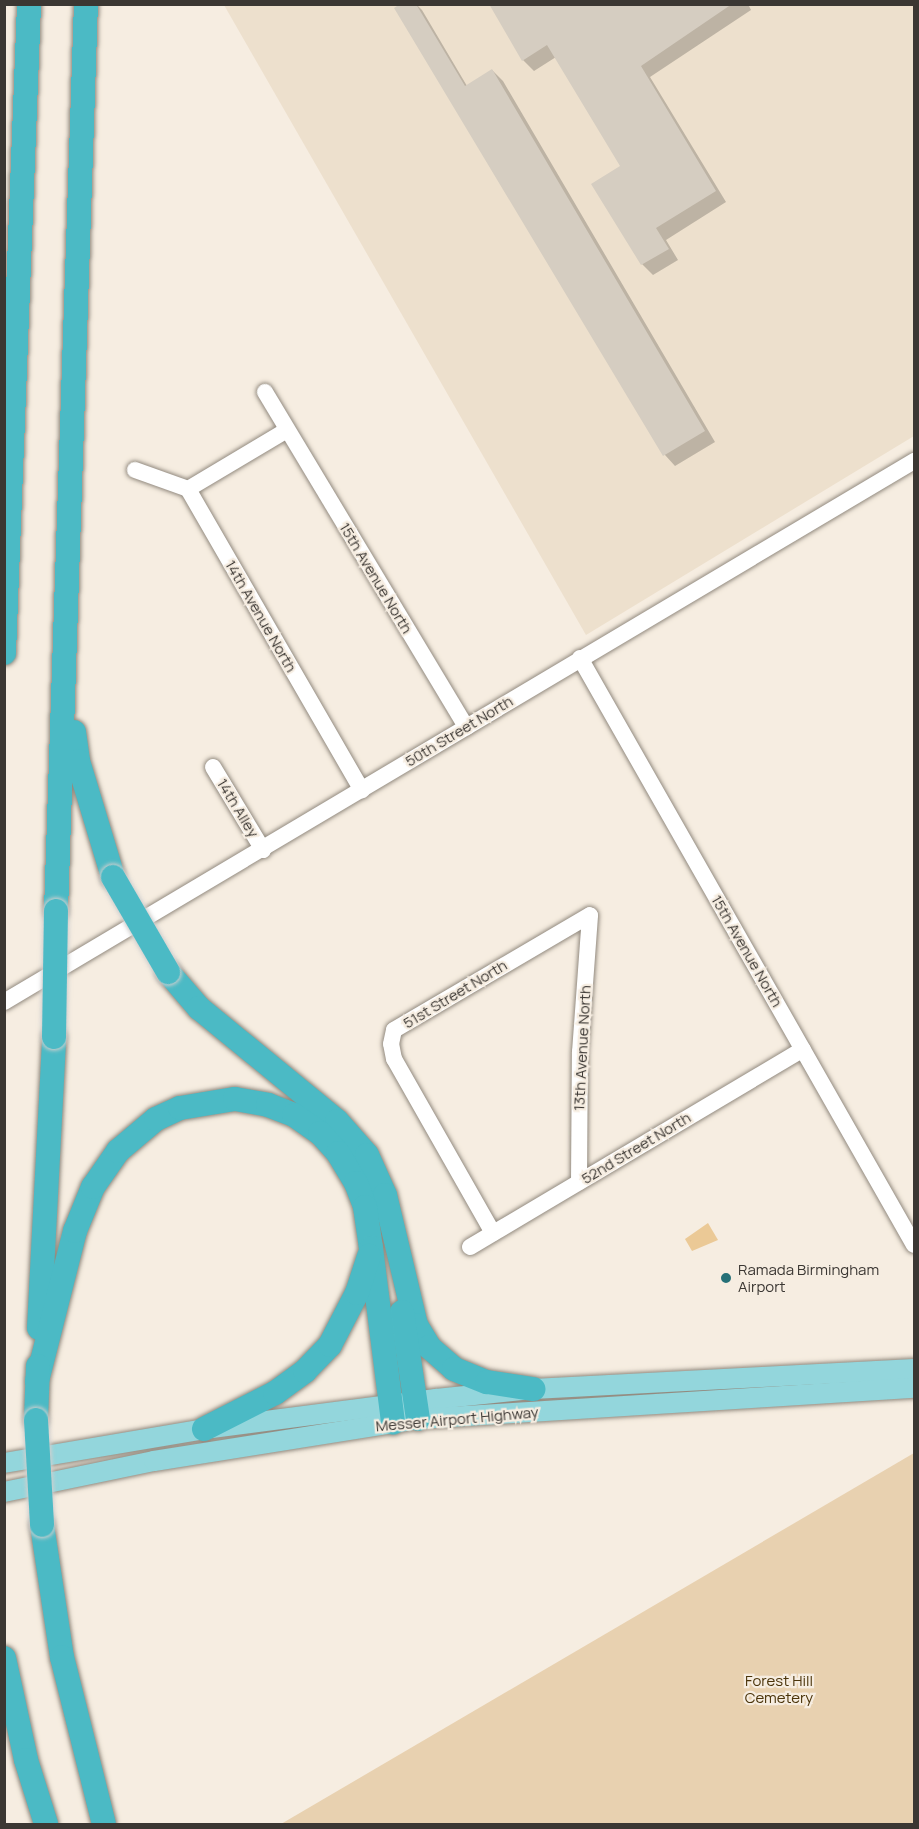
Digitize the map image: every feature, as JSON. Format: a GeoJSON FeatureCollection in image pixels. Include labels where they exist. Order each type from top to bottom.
{"type":"FeatureCollection","features":[{"type":"Feature","properties":{"kind":"highway"},"geometry":{"type":"LineString","coordinates":[[4,653],[28,4]]}},
{"type":"Feature","properties":{"kind":"highway"},"geometry":{"type":"LineString","coordinates":[[86,4],[56,910],[54,1038],[36,1420],[42,1525],[62,1657],[104,1824]]}},
{"type":"Feature","properties":{"kind":"highway"},"geometry":{"type":"LineString","coordinates":[[4,639],[5,634]]}},
{"type":"Feature","properties":{"kind":"highway"},"geometry":{"type":"LineString","coordinates":[[65,670],[78,761],[113,877],[168,972],[199,1008],[337,1120],[367,1155],[385,1195],[416,1325],[429,1347],[454,1369],[487,1382],[533,1389]]}},
{"type":"Feature","properties":{"kind":"highway"},"geometry":{"type":"LineString","coordinates":[[37,1381],[75,1232],[93,1187],[118,1151],[136,1134],[180,1108],[235,1100],[268,1105],[294,1115],[320,1133],[338,1153],[356,1183],[365,1207],[392,1413]]}},
{"type":"Feature","properties":{"kind":"highway"},"geometry":{"type":"LineString","coordinates":[[385,1195],[417,1410]]}},
{"type":"Feature","properties":{"kind":"highway"},"geometry":{"type":"LineString","coordinates":[[204,1429],[275,1393],[305,1371],[330,1345],[357,1293],[371,1248]]}},
{"type":"Feature","properties":{"kind":"highway"},"geometry":{"type":"LineString","coordinates":[[4,1658],[26,1760],[46,1824]]}},
{"type":"Feature","properties":{"kind":"main road","name":"Messer Airport Highway"},"geometry":{"type":"LineString","coordinates":[[4,1464],[204,1429],[417,1410],[533,1389],[915,1369]]}},
{"type":"Feature","properties":{"kind":"main road","name":"Messer Airport Highway"},"geometry":{"type":"LineString","coordinates":[[417,1410],[915,1388]]}},
{"type":"Feature","properties":{"kind":"main road","name":"Messer Airport Highway"},"geometry":{"type":"LineString","coordinates":[[4,1492],[392,1413]]}},
{"type":"Feature","properties":{"kind":"street","name":"15th Avenue North"},"geometry":{"type":"LineString","coordinates":[[265,392],[466,727]]}},
{"type":"Feature","properties":{"kind":"street"},"geometry":{"type":"LineString","coordinates":[[135,470],[188,489],[287,430]]}},
{"type":"Feature","properties":{"kind":"street","name":"50th Street North"},"geometry":{"type":"LineString","coordinates":[[4,1002],[580,658],[915,462]]}},
{"type":"Feature","properties":{"kind":"street","name":"14th Avenue North"},"geometry":{"type":"LineString","coordinates":[[188,489],[362,790]]}},
{"type":"Feature","properties":{"kind":"street","name":"15th Avenue North"},"geometry":{"type":"LineString","coordinates":[[580,658],[915,1245]]}},
{"type":"Feature","properties":{"kind":"street","name":"14th Alley"},"geometry":{"type":"LineString","coordinates":[[213,767],[262,850]]}},
{"type":"Feature","properties":{"kind":"street","name":"13th Avenue North"},"geometry":{"type":"LineString","coordinates":[[579,1182],[580,1052],[590,915]]}},
{"type":"Feature","properties":{"kind":"street","name":"51st Street North"},"geometry":{"type":"LineString","coordinates":[[493,1233],[394,1059],[391,1044],[394,1030],[590,915]]}},
{"type":"Feature","properties":{"kind":"street","name":"52nd Street North"},"geometry":{"type":"LineString","coordinates":[[470,1246],[803,1049]]}},
{"type":"Feature","properties":{"kind":"shaded area"},"geometry":{"type":"Polygon","coordinates":[[[224,5],[914,5],[914,436],[586,635],[224,5]]]}},
{"type":"Feature","properties":{"kind":"shaded area"},"geometry":{"type":"Polygon","coordinates":[[[708,1223],[718,1240],[692,1251],[685,1239],[708,1223]]]}},
{"type":"Feature","properties":{"kind":"green space","name":"Forest Hill Cemetery"},"geometry":{"type":"Polygon","coordinates":[[[914,1453],[914,1824],[281,1824],[914,1453]]]}},
{"type":"Feature","properties":{"kind":"building"},"geometry":{"type":"Polygon","coordinates":[[[400,4],[416,4],[465,86],[492,69],[705,431],[663,456],[394,8],[400,4]]]}},
{"type":"Feature","properties":{"kind":"building"},"geometry":{"type":"Polygon","coordinates":[[[489,4],[732,4],[641,66],[716,191],[656,228],[669,249],[641,265],[591,184],[620,166],[547,45],[522,61],[489,4]]]}},
{"type":"Feature","properties":{"kind":"place","name":"Ramada Birmingham Airport"},"geometry":{"type":"Point","coordinates":[726,1278]}}]}
